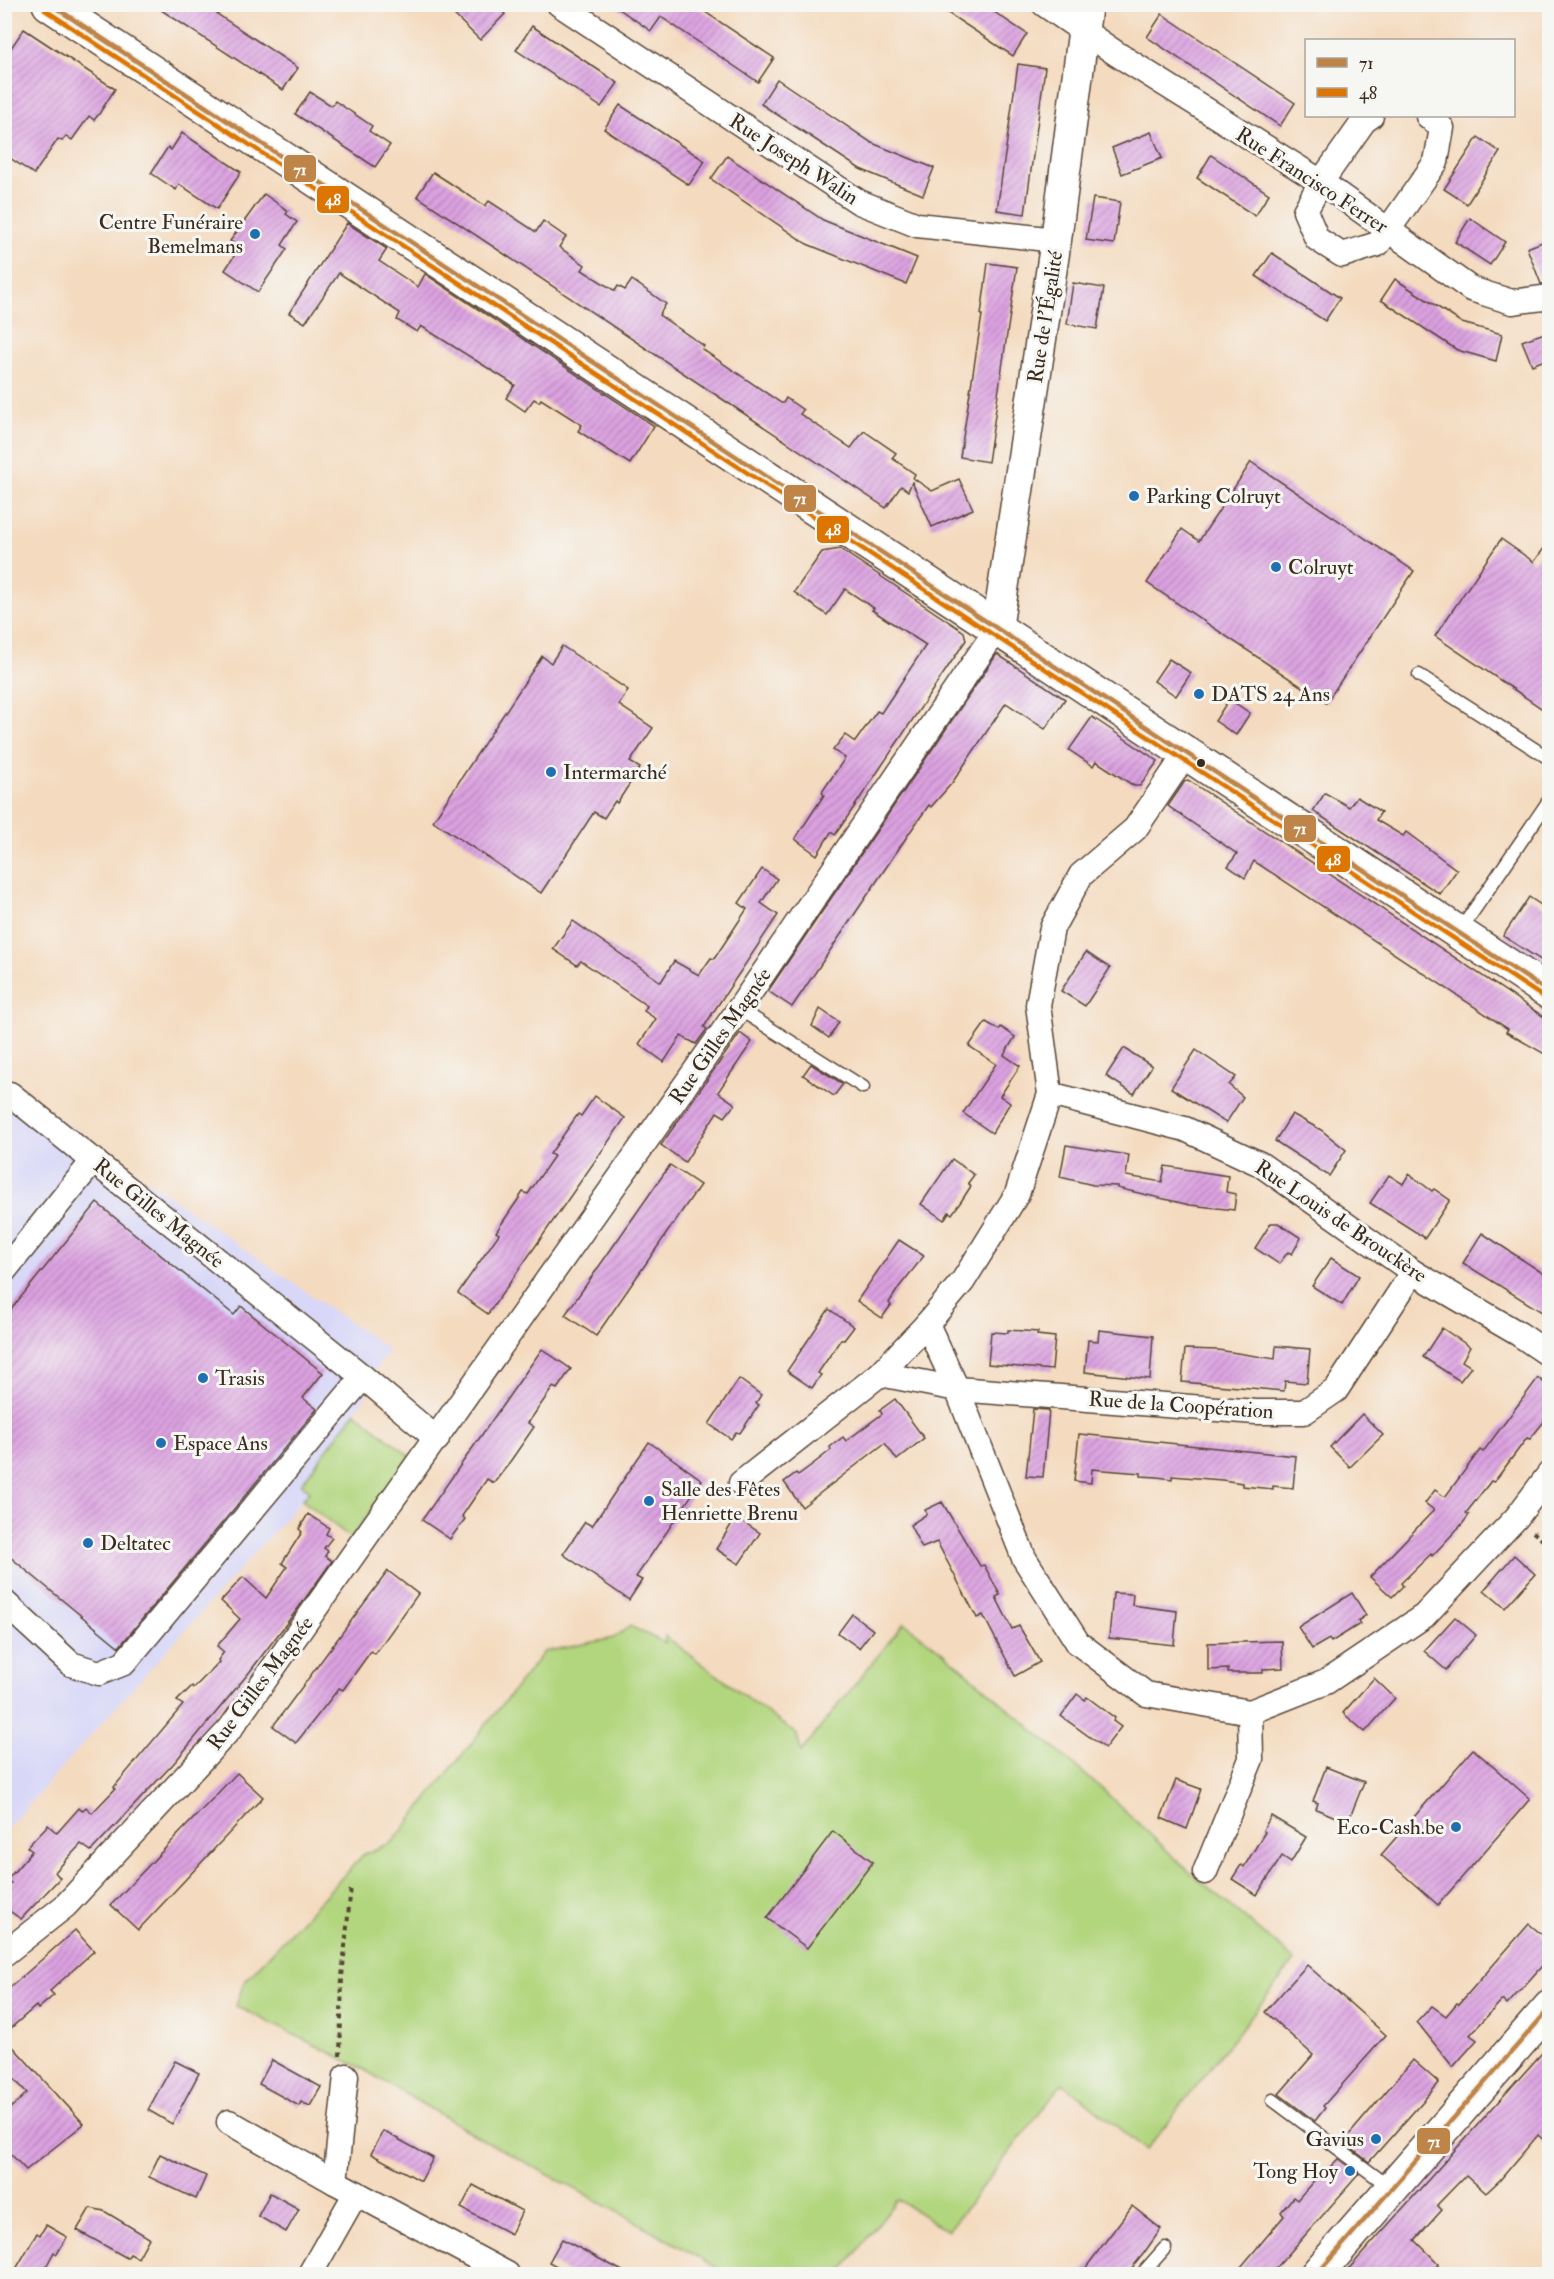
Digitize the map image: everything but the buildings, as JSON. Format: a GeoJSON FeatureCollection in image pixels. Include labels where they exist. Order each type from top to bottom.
{"type":"FeatureCollection","features":[{"type":"Feature","properties":{"kind":"main road"},"geometry":{"type":"LineString","coordinates":[[48,4],[1550,993]]}},
{"type":"Feature","properties":{"kind":"main road"},"geometry":{"type":"LineString","coordinates":[[1317,2274],[1550,2007]]}},
{"type":"Feature","properties":{"kind":"street","name":"Rue Joseph Walin"},"geometry":{"type":"LineString","coordinates":[[559,4],[859,202],[917,225],[1056,240]]}},
{"type":"Feature","properties":{"kind":"street","name":"Rue Francisco Ferrer"},"geometry":{"type":"LineString","coordinates":[[1044,4],[1085,18],[1471,289],[1512,302],[1550,297]]}},
{"type":"Feature","properties":{"kind":"street","name":"Rue de l'Égalité"},"geometry":{"type":"LineString","coordinates":[[997,629],[1056,240],[1085,18]]}},
{"type":"Feature","properties":{"kind":"street"},"geometry":{"type":"LineString","coordinates":[[1370,117],[1364,121],[1321,182],[1305,211],[1317,239],[1342,255],[1378,244],[1436,162],[1442,128],[1429,117]]}},
{"type":"Feature","properties":{"kind":"street","name":"Rue Gilles Magnée"},"geometry":{"type":"LineString","coordinates":[[4,1954],[65,1906],[230,1729],[740,1009],[997,629]]}},
{"type":"Feature","properties":{"kind":"street"},"geometry":{"type":"LineString","coordinates":[[741,1483],[880,1374],[963,1281],[1017,1194],[1050,1094],[1038,1005],[1052,928],[1081,875],[1135,829],[1186,754]]}},
{"type":"Feature","properties":{"kind":"street","name":"Rue Gilles Magnée"},"geometry":{"type":"LineString","coordinates":[[10,1094],[437,1439]]}},
{"type":"Feature","properties":{"kind":"street","name":"Rue Louis de Brouckère"},"geometry":{"type":"LineString","coordinates":[[1050,1094],[1185,1129],[1260,1164],[1413,1272],[1519,1334],[1550,1355]]}},
{"type":"Feature","properties":{"kind":"street"},"geometry":{"type":"LineString","coordinates":[[4,1270],[94,1160]]}},
{"type":"Feature","properties":{"kind":"street","name":"Rue de la Coopération"},"geometry":{"type":"LineString","coordinates":[[880,1374],[957,1389],[1256,1412],[1304,1412],[1336,1390],[1413,1272]]}},
{"type":"Feature","properties":{"kind":"street"},"geometry":{"type":"LineString","coordinates":[[927,1324],[957,1389],[1024,1558],[1078,1643],[1146,1694],[1250,1712],[1326,1682],[1424,1616],[1517,1517],[1550,1473]]}},
{"type":"Feature","properties":{"kind":"street"},"geometry":{"type":"LineString","coordinates":[[4,1602],[71,1664],[99,1673],[124,1663],[363,1377]]}},
{"type":"Feature","properties":{"kind":"street"},"geometry":{"type":"LineString","coordinates":[[1205,1872],[1251,1759],[1250,1712]]}},
{"type":"Feature","properties":{"kind":"street"},"geometry":{"type":"LineString","coordinates":[[310,2274],[345,2188],[346,2076]]}},
{"type":"Feature","properties":{"kind":"street"},"geometry":{"type":"LineString","coordinates":[[229,2122],[345,2188],[507,2274]]}},
{"type":"Feature","properties":{"kind":"lane"},"geometry":{"type":"LineString","coordinates":[[1419,675],[1550,759]]}},
{"type":"Feature","properties":{"kind":"lane"},"geometry":{"type":"LineString","coordinates":[[1459,932],[1550,799]]}},
{"type":"Feature","properties":{"kind":"lane"},"geometry":{"type":"LineString","coordinates":[[740,1009],[863,1087]]}},
{"type":"Feature","properties":{"kind":"lane"},"geometry":{"type":"LineString","coordinates":[[1273,2100],[1392,2189]]}},
{"type":"Feature","properties":{"kind":"lane"},"geometry":{"type":"LineString","coordinates":[[1142,2274],[1165,2248]]}},
{"type":"Feature","properties":{"kind":"path"},"geometry":{"type":"LineString","coordinates":[[346,2076],[340,2066],[342,1977],[351,1886]]}},
{"type":"Feature","properties":{"kind":"shaded area"},"geometry":{"type":"Polygon","coordinates":[[[5,1081],[389,1350],[373,1373],[366,1396],[301,1484],[310,1491],[5,1831],[5,1081]]]}},
{"type":"Feature","properties":{"kind":"green space"},"geometry":{"type":"Polygon","coordinates":[[[355,1412],[411,1457],[351,1538],[302,1500],[310,1491],[301,1484],[355,1412]]]}},
{"type":"Feature","properties":{"kind":"green space"},"geometry":{"type":"Polygon","coordinates":[[[904,1623],[944,1653],[1103,1790],[1193,1875],[1295,1960],[1146,2150],[1063,2083],[948,2231],[897,2199],[840,2274],[728,2274],[480,2138],[363,2069],[236,2006],[244,1982],[364,1854],[393,1842],[544,1652],[614,1638],[630,1626],[665,1643],[665,1636],[797,1735],[801,1752],[904,1623]]]}},
{"type":"Feature","properties":{"kind":"transit line","name":"71"},"geometry":{"type":"LineString","coordinates":[[50,4],[1550,993]]}},
{"type":"Feature","properties":{"kind":"transit line","name":"48"},"geometry":{"type":"LineString","coordinates":[[45,10],[1546,999]]}},
{"type":"Feature","properties":{"kind":"transit line","name":"71"},"geometry":{"type":"LineString","coordinates":[[1317,2274],[1550,2008]]}},
{"type":"Feature","properties":{"kind":"place","name":"Centre Funéraire Bemelmans"},"geometry":{"type":"Point","coordinates":[255,234]}},
{"type":"Feature","properties":{"kind":"place","name":"Parking Colruyt"},"geometry":{"type":"Point","coordinates":[1134,496]}},
{"type":"Feature","properties":{"kind":"place","name":"Colruyt"},"geometry":{"type":"Point","coordinates":[1276,567]}},
{"type":"Feature","properties":{"kind":"place","name":"DATS 24 Ans"},"geometry":{"type":"Point","coordinates":[1199,694]}},
{"type":"Feature","properties":{"kind":"place","name":"Intermarché"},"geometry":{"type":"Point","coordinates":[551,772]}},
{"type":"Feature","properties":{"kind":"place","name":"Trasis"},"geometry":{"type":"Point","coordinates":[203,1378]}},
{"type":"Feature","properties":{"kind":"place","name":"Espace Ans"},"geometry":{"type":"Point","coordinates":[161,1443]}},
{"type":"Feature","properties":{"kind":"place","name":"Salle des Fêtes Henriette Brenu"},"geometry":{"type":"Point","coordinates":[649,1501]}},
{"type":"Feature","properties":{"kind":"place","name":"Deltatec"},"geometry":{"type":"Point","coordinates":[88,1543]}},
{"type":"Feature","properties":{"kind":"place","name":"Eco-Cash.be"},"geometry":{"type":"Point","coordinates":[1456,1827]}},
{"type":"Feature","properties":{"kind":"place","name":"Gavius"},"geometry":{"type":"Point","coordinates":[1376,2139]}},
{"type":"Feature","properties":{"kind":"place","name":"Tong Hoy"},"geometry":{"type":"Point","coordinates":[1350,2171]}}]}
